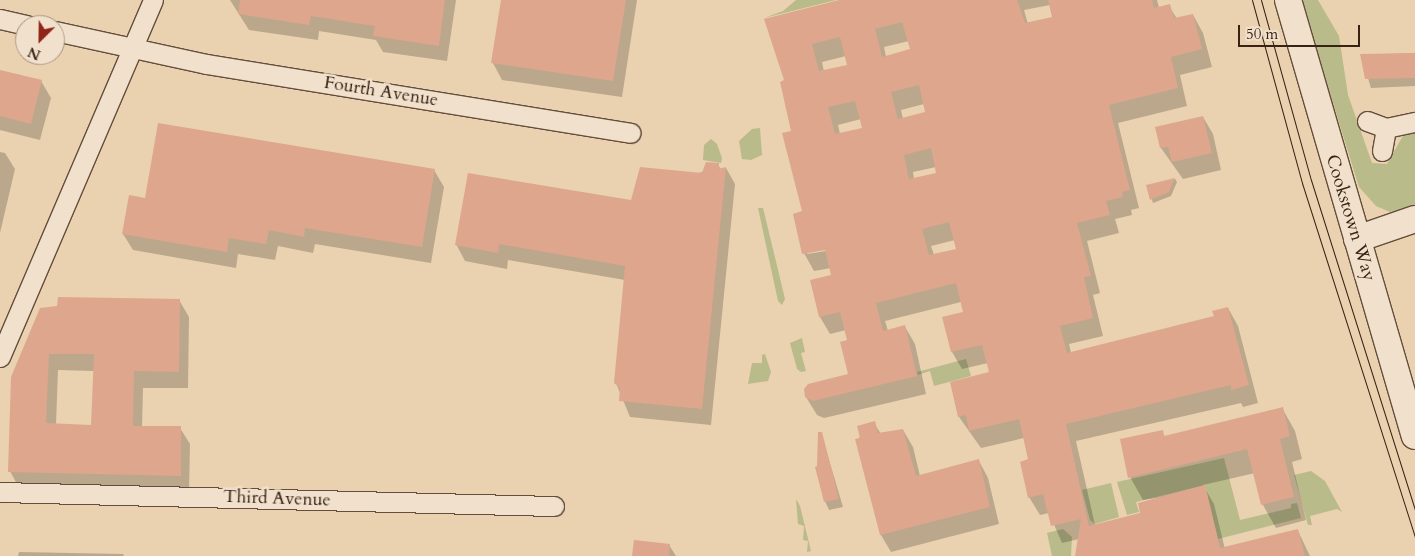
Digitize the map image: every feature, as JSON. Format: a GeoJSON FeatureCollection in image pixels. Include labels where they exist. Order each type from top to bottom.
{"type":"FeatureCollection","features":[{"type":"Feature","properties":{"kind":"street"},"geometry":{"type":"LineString","coordinates":[[0,357],[153,0]]}},
{"type":"Feature","properties":{"kind":"street","name":"Cookstown Way"},"geometry":{"type":"LineString","coordinates":[[1288,0],[1415,436]]}},
{"type":"Feature","properties":{"kind":"street"},"geometry":{"type":"LineString","coordinates":[[0,19],[15,22]]}},
{"type":"Feature","properties":{"kind":"street","name":"Fourth Avenue"},"geometry":{"type":"LineString","coordinates":[[65,33],[133,49],[630,133]]}},
{"type":"Feature","properties":{"kind":"street"},"geometry":{"type":"LineString","coordinates":[[1367,121],[1386,128],[1415,122]]}},
{"type":"Feature","properties":{"kind":"street"},"geometry":{"type":"LineString","coordinates":[[1382,151],[1386,128]]}},
{"type":"Feature","properties":{"kind":"street"},"geometry":{"type":"LineString","coordinates":[[1357,239],[1415,219]]}},
{"type":"Feature","properties":{"kind":"street","name":"Third Avenue"},"geometry":{"type":"LineString","coordinates":[[0,492],[554,506]]}},
{"type":"Feature","properties":{"kind":"green space"},"geometry":{"type":"Polygon","coordinates":[[[796,0],[836,0],[764,18],[783,11],[796,0]]]}},
{"type":"Feature","properties":{"kind":"green space"},"geometry":{"type":"Polygon","coordinates":[[[1301,0],[1318,0],[1339,36],[1348,95],[1372,163],[1387,164],[1404,134],[1415,130],[1415,207],[1390,212],[1376,206],[1359,187],[1301,0]]]}},
{"type":"Feature","properties":{"kind":"green space"},"geometry":{"type":"Polygon","coordinates":[[[760,128],[762,155],[751,160],[742,159],[739,141],[752,129],[760,128]]]}},
{"type":"Feature","properties":{"kind":"green space"},"geometry":{"type":"Polygon","coordinates":[[[711,139],[717,144],[722,158],[721,163],[703,160],[704,145],[711,139]]]}},
{"type":"Feature","properties":{"kind":"green space"},"geometry":{"type":"Polygon","coordinates":[[[758,208],[763,208],[765,216],[785,299],[782,305],[778,301],[758,208]]]}},
{"type":"Feature","properties":{"kind":"green space"},"geometry":{"type":"Polygon","coordinates":[[[802,338],[805,352],[801,353],[806,371],[801,372],[797,369],[790,343],[802,338]]]}},
{"type":"Feature","properties":{"kind":"green space"},"geometry":{"type":"Polygon","coordinates":[[[765,354],[771,372],[768,381],[748,384],[752,363],[762,363],[762,355],[765,354]]]}},
{"type":"Feature","properties":{"kind":"green space"},"geometry":{"type":"Polygon","coordinates":[[[966,359],[971,376],[934,386],[930,371],[918,375],[917,372],[966,359]]]}},
{"type":"Feature","properties":{"kind":"green space"},"geometry":{"type":"Polygon","coordinates":[[[1224,458],[1240,520],[1291,508],[1291,504],[1297,503],[1301,518],[1218,539],[1205,485],[1136,502],[1139,512],[1127,515],[1117,482],[1224,458]]]}},
{"type":"Feature","properties":{"kind":"green space"},"geometry":{"type":"Polygon","coordinates":[[[1311,471],[1325,481],[1342,512],[1337,509],[1310,516],[1312,525],[1308,525],[1294,475],[1311,471]]]}},
{"type":"Feature","properties":{"kind":"green space"},"geometry":{"type":"Polygon","coordinates":[[[1111,483],[1119,517],[1095,524],[1090,520],[1082,490],[1111,483]]]}},
{"type":"Feature","properties":{"kind":"green space"},"geometry":{"type":"Polygon","coordinates":[[[796,499],[800,506],[811,551],[807,552],[808,541],[803,540],[804,526],[798,524],[796,499]]]}},
{"type":"Feature","properties":{"kind":"green space"},"geometry":{"type":"Polygon","coordinates":[[[1063,529],[1072,537],[1071,556],[1052,556],[1047,533],[1063,529]]]}},
{"type":"Feature","properties":{"kind":"building"},"geometry":{"type":"Polygon","coordinates":[[[240,0],[445,0],[439,46],[373,36],[375,26],[311,16],[309,25],[238,14],[240,0]]]}},
{"type":"Feature","properties":{"kind":"building"},"geometry":{"type":"Polygon","coordinates":[[[501,0],[626,0],[613,81],[491,63],[501,0]]]}},
{"type":"Feature","properties":{"kind":"building"},"geometry":{"type":"Polygon","coordinates":[[[839,0],[1017,0],[1025,23],[1052,17],[1048,0],[1152,0],[1154,8],[1170,4],[1174,18],[1193,14],[1202,49],[1171,57],[1178,88],[1109,105],[1130,190],[1122,192],[1123,197],[1106,201],[1110,215],[1077,223],[1091,276],[1084,277],[1093,318],[1060,326],[1067,353],[1214,316],[1212,311],[1228,307],[1249,385],[1231,390],[1231,385],[1066,424],[1089,526],[1140,513],[1138,503],[1205,485],[1220,548],[1298,529],[1305,556],[1075,556],[1081,519],[1051,526],[1043,494],[1028,498],[1020,462],[1028,459],[1019,419],[969,431],[966,415],[958,417],[950,382],[989,372],[982,345],[951,352],[942,317],[963,312],[956,283],[876,303],[883,331],[905,325],[917,376],[813,401],[805,397],[804,389],[808,384],[848,374],[840,342],[847,340],[840,312],[819,317],[810,280],[831,275],[825,250],[802,254],[793,214],[802,211],[782,133],[791,131],[780,82],[784,80],[764,19],[839,0]],[[902,22],[875,29],[882,57],[910,49],[902,22]],[[840,37],[812,44],[819,71],[847,65],[840,37]],[[919,85],[891,92],[898,119],[925,112],[919,85]],[[855,101],[828,107],[835,134],[862,128],[855,101]],[[931,148],[904,155],[909,179],[936,173],[931,148]],[[949,222],[922,229],[929,255],[956,249],[949,222]]]}},
{"type":"Feature","properties":{"kind":"building"},"geometry":{"type":"Polygon","coordinates":[[[1415,53],[1415,78],[1365,79],[1360,54],[1415,53]]]}},
{"type":"Feature","properties":{"kind":"building"},"geometry":{"type":"Polygon","coordinates":[[[0,70],[42,80],[31,124],[0,116],[0,70]]]}},
{"type":"Feature","properties":{"kind":"building"},"geometry":{"type":"Polygon","coordinates":[[[1203,116],[1212,153],[1172,162],[1168,147],[1160,148],[1155,127],[1203,116]]]}},
{"type":"Feature","properties":{"kind":"building"},"geometry":{"type":"Polygon","coordinates":[[[158,123],[435,169],[422,247],[305,228],[304,237],[269,230],[266,244],[229,238],[227,252],[122,234],[129,195],[145,198],[158,123]]]}},
{"type":"Feature","properties":{"kind":"building"},"geometry":{"type":"Polygon","coordinates":[[[706,162],[719,163],[719,169],[726,167],[702,409],[619,401],[620,388],[614,383],[625,266],[499,244],[498,253],[455,245],[468,173],[631,200],[640,167],[702,173],[706,162]]]}},
{"type":"Feature","properties":{"kind":"building"},"geometry":{"type":"Polygon","coordinates":[[[1175,178],[1169,192],[1150,200],[1146,185],[1175,178]]]}},
{"type":"Feature","properties":{"kind":"building"},"geometry":{"type":"Polygon","coordinates":[[[58,297],[180,299],[179,372],[134,371],[133,426],[181,426],[181,476],[8,472],[11,377],[40,308],[57,306],[58,297]],[[49,354],[46,423],[91,425],[94,354],[49,354]]]}},
{"type":"Feature","properties":{"kind":"building"},"geometry":{"type":"Polygon","coordinates":[[[1283,407],[1290,436],[1280,439],[1294,497],[1261,505],[1247,449],[1128,478],[1120,439],[1163,430],[1164,436],[1283,407]]]}},
{"type":"Feature","properties":{"kind":"building"},"geometry":{"type":"Polygon","coordinates":[[[875,421],[878,433],[903,429],[916,476],[979,459],[990,507],[880,535],[855,439],[860,438],[857,426],[875,421]]]}},
{"type":"Feature","properties":{"kind":"building"},"geometry":{"type":"Polygon","coordinates":[[[818,432],[822,432],[839,499],[824,502],[815,467],[817,466],[818,432]]]}},
{"type":"Feature","properties":{"kind":"building"},"geometry":{"type":"Polygon","coordinates":[[[634,540],[670,544],[669,556],[632,556],[634,540]]]}},
{"type":"Feature","properties":{"kind":"tram line"},"geometry":{"type":"LineString","coordinates":[[1252,0],[1302,183],[1415,538]]}},
{"type":"Feature","properties":{"kind":"tram line"},"geometry":{"type":"LineString","coordinates":[[1261,0],[1311,180],[1415,510]]}}]}
